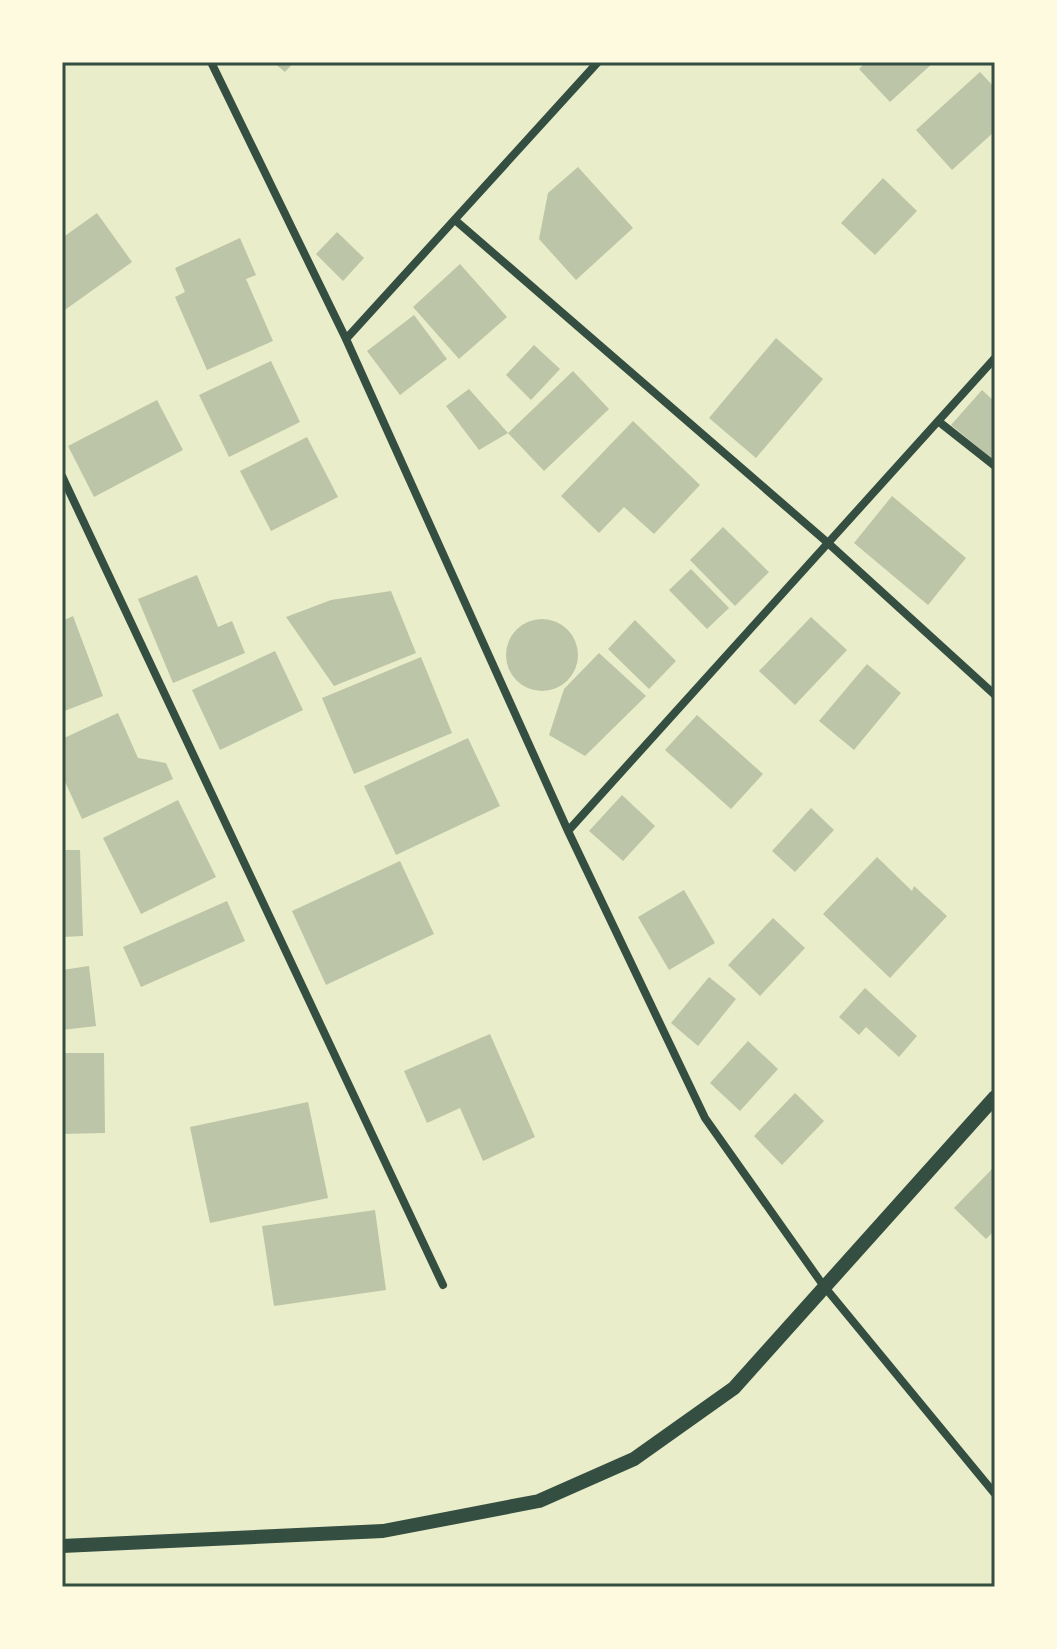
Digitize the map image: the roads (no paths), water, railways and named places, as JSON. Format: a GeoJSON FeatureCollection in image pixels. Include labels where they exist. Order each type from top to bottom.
{"type":"FeatureCollection","features":[{"type":"Feature","properties":{"kind":"street"},"geometry":{"type":"LineString","coordinates":[[211,62],[346,339],[568,831],[705,1118],[823,1285],[995,1494]]}},
{"type":"Feature","properties":{"kind":"street"},"geometry":{"type":"LineString","coordinates":[[346,339],[598,62]]}},
{"type":"Feature","properties":{"kind":"street"},"geometry":{"type":"LineString","coordinates":[[455,220],[828,543],[995,695]]}},
{"type":"Feature","properties":{"kind":"street"},"geometry":{"type":"LineString","coordinates":[[568,831],[995,358]]}},
{"type":"Feature","properties":{"kind":"street"},"geometry":{"type":"LineString","coordinates":[[938,421],[995,466]]}},
{"type":"Feature","properties":{"kind":"street"},"geometry":{"type":"LineString","coordinates":[[62,476],[443,1285]]}},
{"type":"Feature","properties":{"kind":"street"},"geometry":{"type":"LineString","coordinates":[[62,1546],[383,1531],[539,1501],[634,1459],[734,1388],[823,1285],[995,1098]]}}]}
